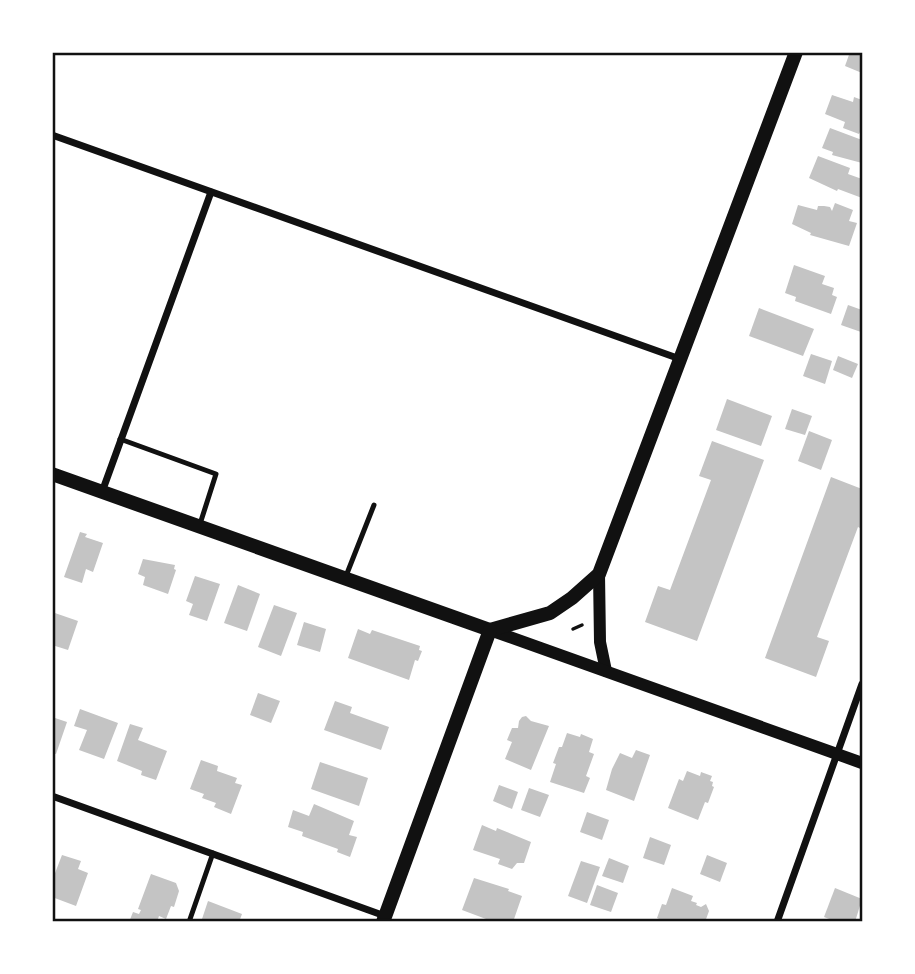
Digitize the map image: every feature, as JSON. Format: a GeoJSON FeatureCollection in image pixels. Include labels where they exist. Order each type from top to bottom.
{"type":"FeatureCollection","features":[{"type":"Feature","properties":{"kind":"main road"},"geometry":{"type":"LineString","coordinates":[[52,474],[490,630],[550,613],[599,574],[796,52]]}},
{"type":"Feature","properties":{"kind":"main road"},"geometry":{"type":"LineString","coordinates":[[384,919],[490,630]]}},
{"type":"Feature","properties":{"kind":"street"},"geometry":{"type":"LineString","coordinates":[[52,135],[681,359]]}},
{"type":"Feature","properties":{"kind":"street"},"geometry":{"type":"LineString","coordinates":[[102,492],[211,192]]}},
{"type":"Feature","properties":{"kind":"street"},"geometry":{"type":"LineString","coordinates":[[599,574],[600,642],[606,671]]}},
{"type":"Feature","properties":{"kind":"street"},"geometry":{"type":"LineString","coordinates":[[490,630],[863,763]]}},
{"type":"Feature","properties":{"kind":"street"},"geometry":{"type":"LineString","coordinates":[[777,922],[863,684]]}},
{"type":"Feature","properties":{"kind":"street"},"geometry":{"type":"LineString","coordinates":[[52,796],[213,853],[384,919]]}},
{"type":"Feature","properties":{"kind":"lane"},"geometry":{"type":"LineString","coordinates":[[120,439],[216,474],[199,527]]}},
{"type":"Feature","properties":{"kind":"lane"},"geometry":{"type":"LineString","coordinates":[[345,579],[374,505]]}},
{"type":"Feature","properties":{"kind":"lane"},"geometry":{"type":"LineString","coordinates":[[189,922],[213,853]]}},
{"type":"Feature","properties":{"kind":"building"},"geometry":{"type":"Polygon","coordinates":[[[850,52],[862,52],[862,73],[845,66],[850,52]]]}},
{"type":"Feature","properties":{"kind":"building"},"geometry":{"type":"Polygon","coordinates":[[[832,95],[853,102],[854,97],[862,100],[862,128],[859,134],[843,128],[845,122],[825,114],[832,95]]]}},
{"type":"Feature","properties":{"kind":"building"},"geometry":{"type":"Polygon","coordinates":[[[830,128],[862,140],[862,163],[832,155],[833,152],[822,148],[830,128]]]}},
{"type":"Feature","properties":{"kind":"building"},"geometry":{"type":"Polygon","coordinates":[[[818,156],[850,168],[848,174],[862,179],[862,198],[838,189],[837,191],[809,178],[818,156]]]}},
{"type":"Feature","properties":{"kind":"building"},"geometry":{"type":"Polygon","coordinates":[[[835,203],[853,210],[849,221],[857,223],[849,246],[810,235],[811,233],[792,224],[798,205],[817,210],[818,206],[830,207],[832,211],[835,203]]]}},
{"type":"Feature","properties":{"kind":"building"},"geometry":{"type":"Polygon","coordinates":[[[794,265],[825,276],[822,284],[834,288],[832,295],[837,297],[831,314],[795,301],[796,297],[785,293],[794,265]]]}},
{"type":"Feature","properties":{"kind":"building"},"geometry":{"type":"Polygon","coordinates":[[[848,305],[862,310],[861,332],[841,325],[848,305]]]}},
{"type":"Feature","properties":{"kind":"building"},"geometry":{"type":"Polygon","coordinates":[[[759,308],[814,329],[803,356],[749,336],[759,308]]]}},
{"type":"Feature","properties":{"kind":"building"},"geometry":{"type":"Polygon","coordinates":[[[811,354],[832,361],[825,384],[803,376],[811,354]]]}},
{"type":"Feature","properties":{"kind":"building"},"geometry":{"type":"Polygon","coordinates":[[[838,356],[858,364],[852,378],[833,370],[838,356]]]}},
{"type":"Feature","properties":{"kind":"building"},"geometry":{"type":"Polygon","coordinates":[[[727,399],[772,416],[761,446],[716,430],[727,399]]]}},
{"type":"Feature","properties":{"kind":"building"},"geometry":{"type":"Polygon","coordinates":[[[792,409],[812,416],[805,435],[785,429],[792,409]]]}},
{"type":"Feature","properties":{"kind":"building"},"geometry":{"type":"Polygon","coordinates":[[[809,431],[832,440],[821,470],[798,461],[809,431]]]}},
{"type":"Feature","properties":{"kind":"building"},"geometry":{"type":"Polygon","coordinates":[[[712,441],[764,460],[697,641],[645,622],[658,586],[670,590],[711,480],[699,476],[712,441]]]}},
{"type":"Feature","properties":{"kind":"building"},"geometry":{"type":"Polygon","coordinates":[[[831,477],[862,489],[862,529],[858,527],[817,637],[829,641],[816,677],[765,658],[831,477]]]}},
{"type":"Feature","properties":{"kind":"building"},"geometry":{"type":"Polygon","coordinates":[[[80,532],[87,534],[85,537],[103,543],[93,572],[86,569],[82,583],[64,577],[80,532]]]}},
{"type":"Feature","properties":{"kind":"building"},"geometry":{"type":"Polygon","coordinates":[[[143,559],[175,565],[176,570],[168,594],[143,585],[145,577],[138,574],[143,559]]]}},
{"type":"Feature","properties":{"kind":"building"},"geometry":{"type":"Polygon","coordinates":[[[195,576],[220,584],[207,621],[189,615],[193,604],[186,601],[195,576]]]}},
{"type":"Feature","properties":{"kind":"building"},"geometry":{"type":"Polygon","coordinates":[[[238,585],[260,594],[247,631],[224,623],[238,585]]]}},
{"type":"Feature","properties":{"kind":"building"},"geometry":{"type":"Polygon","coordinates":[[[274,605],[297,613],[281,656],[258,647],[274,605]]]}},
{"type":"Feature","properties":{"kind":"building"},"geometry":{"type":"Polygon","coordinates":[[[52,612],[78,621],[68,650],[52,645],[52,612]]]}},
{"type":"Feature","properties":{"kind":"building"},"geometry":{"type":"Polygon","coordinates":[[[304,622],[326,629],[320,652],[297,645],[304,622]]]}},
{"type":"Feature","properties":{"kind":"building"},"geometry":{"type":"Polygon","coordinates":[[[358,629],[370,634],[372,630],[420,646],[419,650],[422,651],[418,661],[415,660],[409,680],[348,658],[358,629]]]}},
{"type":"Feature","properties":{"kind":"building"},"geometry":{"type":"Polygon","coordinates":[[[258,693],[280,701],[271,723],[250,715],[258,693]]]}},
{"type":"Feature","properties":{"kind":"building"},"geometry":{"type":"Polygon","coordinates":[[[335,701],[352,707],[350,713],[389,727],[381,750],[324,730],[335,701]]]}},
{"type":"Feature","properties":{"kind":"building"},"geometry":{"type":"Polygon","coordinates":[[[80,709],[118,723],[104,759],[79,750],[87,730],[74,726],[80,709]]]}},
{"type":"Feature","properties":{"kind":"building"},"geometry":{"type":"Polygon","coordinates":[[[526,716],[531,721],[549,726],[531,770],[505,759],[512,742],[507,740],[512,728],[518,728],[519,721],[526,716]]]}},
{"type":"Feature","properties":{"kind":"building"},"geometry":{"type":"Polygon","coordinates":[[[52,717],[67,722],[56,754],[52,753],[52,717]]]}},
{"type":"Feature","properties":{"kind":"building"},"geometry":{"type":"Polygon","coordinates":[[[130,724],[143,728],[138,740],[167,751],[156,780],[117,761],[130,724]]]}},
{"type":"Feature","properties":{"kind":"building"},"geometry":{"type":"Polygon","coordinates":[[[567,733],[580,737],[581,734],[593,739],[589,752],[594,754],[586,776],[590,778],[584,793],[550,782],[556,764],[553,763],[567,733]]]}},
{"type":"Feature","properties":{"kind":"building"},"geometry":{"type":"Polygon","coordinates":[[[636,750],[650,755],[634,801],[606,790],[620,753],[632,758],[636,750]]]}},
{"type":"Feature","properties":{"kind":"building"},"geometry":{"type":"Polygon","coordinates":[[[201,760],[218,766],[217,771],[237,778],[235,783],[242,785],[231,814],[214,807],[216,803],[202,798],[204,794],[190,789],[201,760]]]}},
{"type":"Feature","properties":{"kind":"building"},"geometry":{"type":"Polygon","coordinates":[[[320,762],[368,778],[359,806],[311,789],[320,762]]]}},
{"type":"Feature","properties":{"kind":"building"},"geometry":{"type":"Polygon","coordinates":[[[687,771],[700,776],[701,772],[712,776],[710,781],[714,787],[698,820],[668,808],[679,779],[683,781],[687,771]]]}},
{"type":"Feature","properties":{"kind":"building"},"geometry":{"type":"Polygon","coordinates":[[[499,785],[518,792],[512,809],[493,801],[499,785]]]}},
{"type":"Feature","properties":{"kind":"building"},"geometry":{"type":"Polygon","coordinates":[[[529,788],[549,795],[540,817],[521,810],[529,788]]]}},
{"type":"Feature","properties":{"kind":"building"},"geometry":{"type":"Polygon","coordinates":[[[314,804],[354,821],[349,835],[357,837],[350,857],[288,827],[293,810],[309,816],[314,804]]]}},
{"type":"Feature","properties":{"kind":"building"},"geometry":{"type":"Polygon","coordinates":[[[587,812],[609,820],[602,840],[580,832],[587,812]]]}},
{"type":"Feature","properties":{"kind":"building"},"geometry":{"type":"Polygon","coordinates":[[[482,825],[531,842],[524,863],[517,863],[512,869],[498,864],[500,859],[473,850],[482,825]]]}},
{"type":"Feature","properties":{"kind":"building"},"geometry":{"type":"Polygon","coordinates":[[[650,837],[671,845],[664,865],[643,858],[650,837]]]}},
{"type":"Feature","properties":{"kind":"building"},"geometry":{"type":"Polygon","coordinates":[[[62,855],[81,861],[78,869],[88,873],[76,906],[52,897],[52,881],[62,855]]]}},
{"type":"Feature","properties":{"kind":"building"},"geometry":{"type":"Polygon","coordinates":[[[707,855],[727,863],[720,882],[700,874],[707,855]]]}},
{"type":"Feature","properties":{"kind":"building"},"geometry":{"type":"Polygon","coordinates":[[[609,858],[629,866],[623,883],[602,876],[609,858]]]}},
{"type":"Feature","properties":{"kind":"building"},"geometry":{"type":"Polygon","coordinates":[[[581,861],[600,867],[587,903],[568,896],[581,861]]]}},
{"type":"Feature","properties":{"kind":"building"},"geometry":{"type":"Polygon","coordinates":[[[151,874],[176,883],[179,891],[174,907],[171,906],[166,919],[159,916],[157,922],[129,922],[133,912],[139,914],[141,910],[138,909],[151,874]]]}},
{"type":"Feature","properties":{"kind":"building"},"geometry":{"type":"Polygon","coordinates":[[[474,878],[522,896],[513,922],[494,922],[462,910],[474,878]]]}},
{"type":"Feature","properties":{"kind":"building"},"geometry":{"type":"Polygon","coordinates":[[[597,885],[618,893],[611,912],[590,905],[597,885]]]}},
{"type":"Feature","properties":{"kind":"building"},"geometry":{"type":"Polygon","coordinates":[[[672,888],[693,896],[691,901],[697,903],[696,905],[701,907],[706,904],[709,911],[705,922],[665,922],[657,918],[662,904],[666,905],[672,888]]]}},
{"type":"Feature","properties":{"kind":"building"},"geometry":{"type":"Polygon","coordinates":[[[835,888],[862,899],[855,922],[837,922],[824,917],[835,888]]]}},
{"type":"Feature","properties":{"kind":"building"},"geometry":{"type":"Polygon","coordinates":[[[208,901],[242,914],[239,922],[201,922],[208,901]]]}}]}
